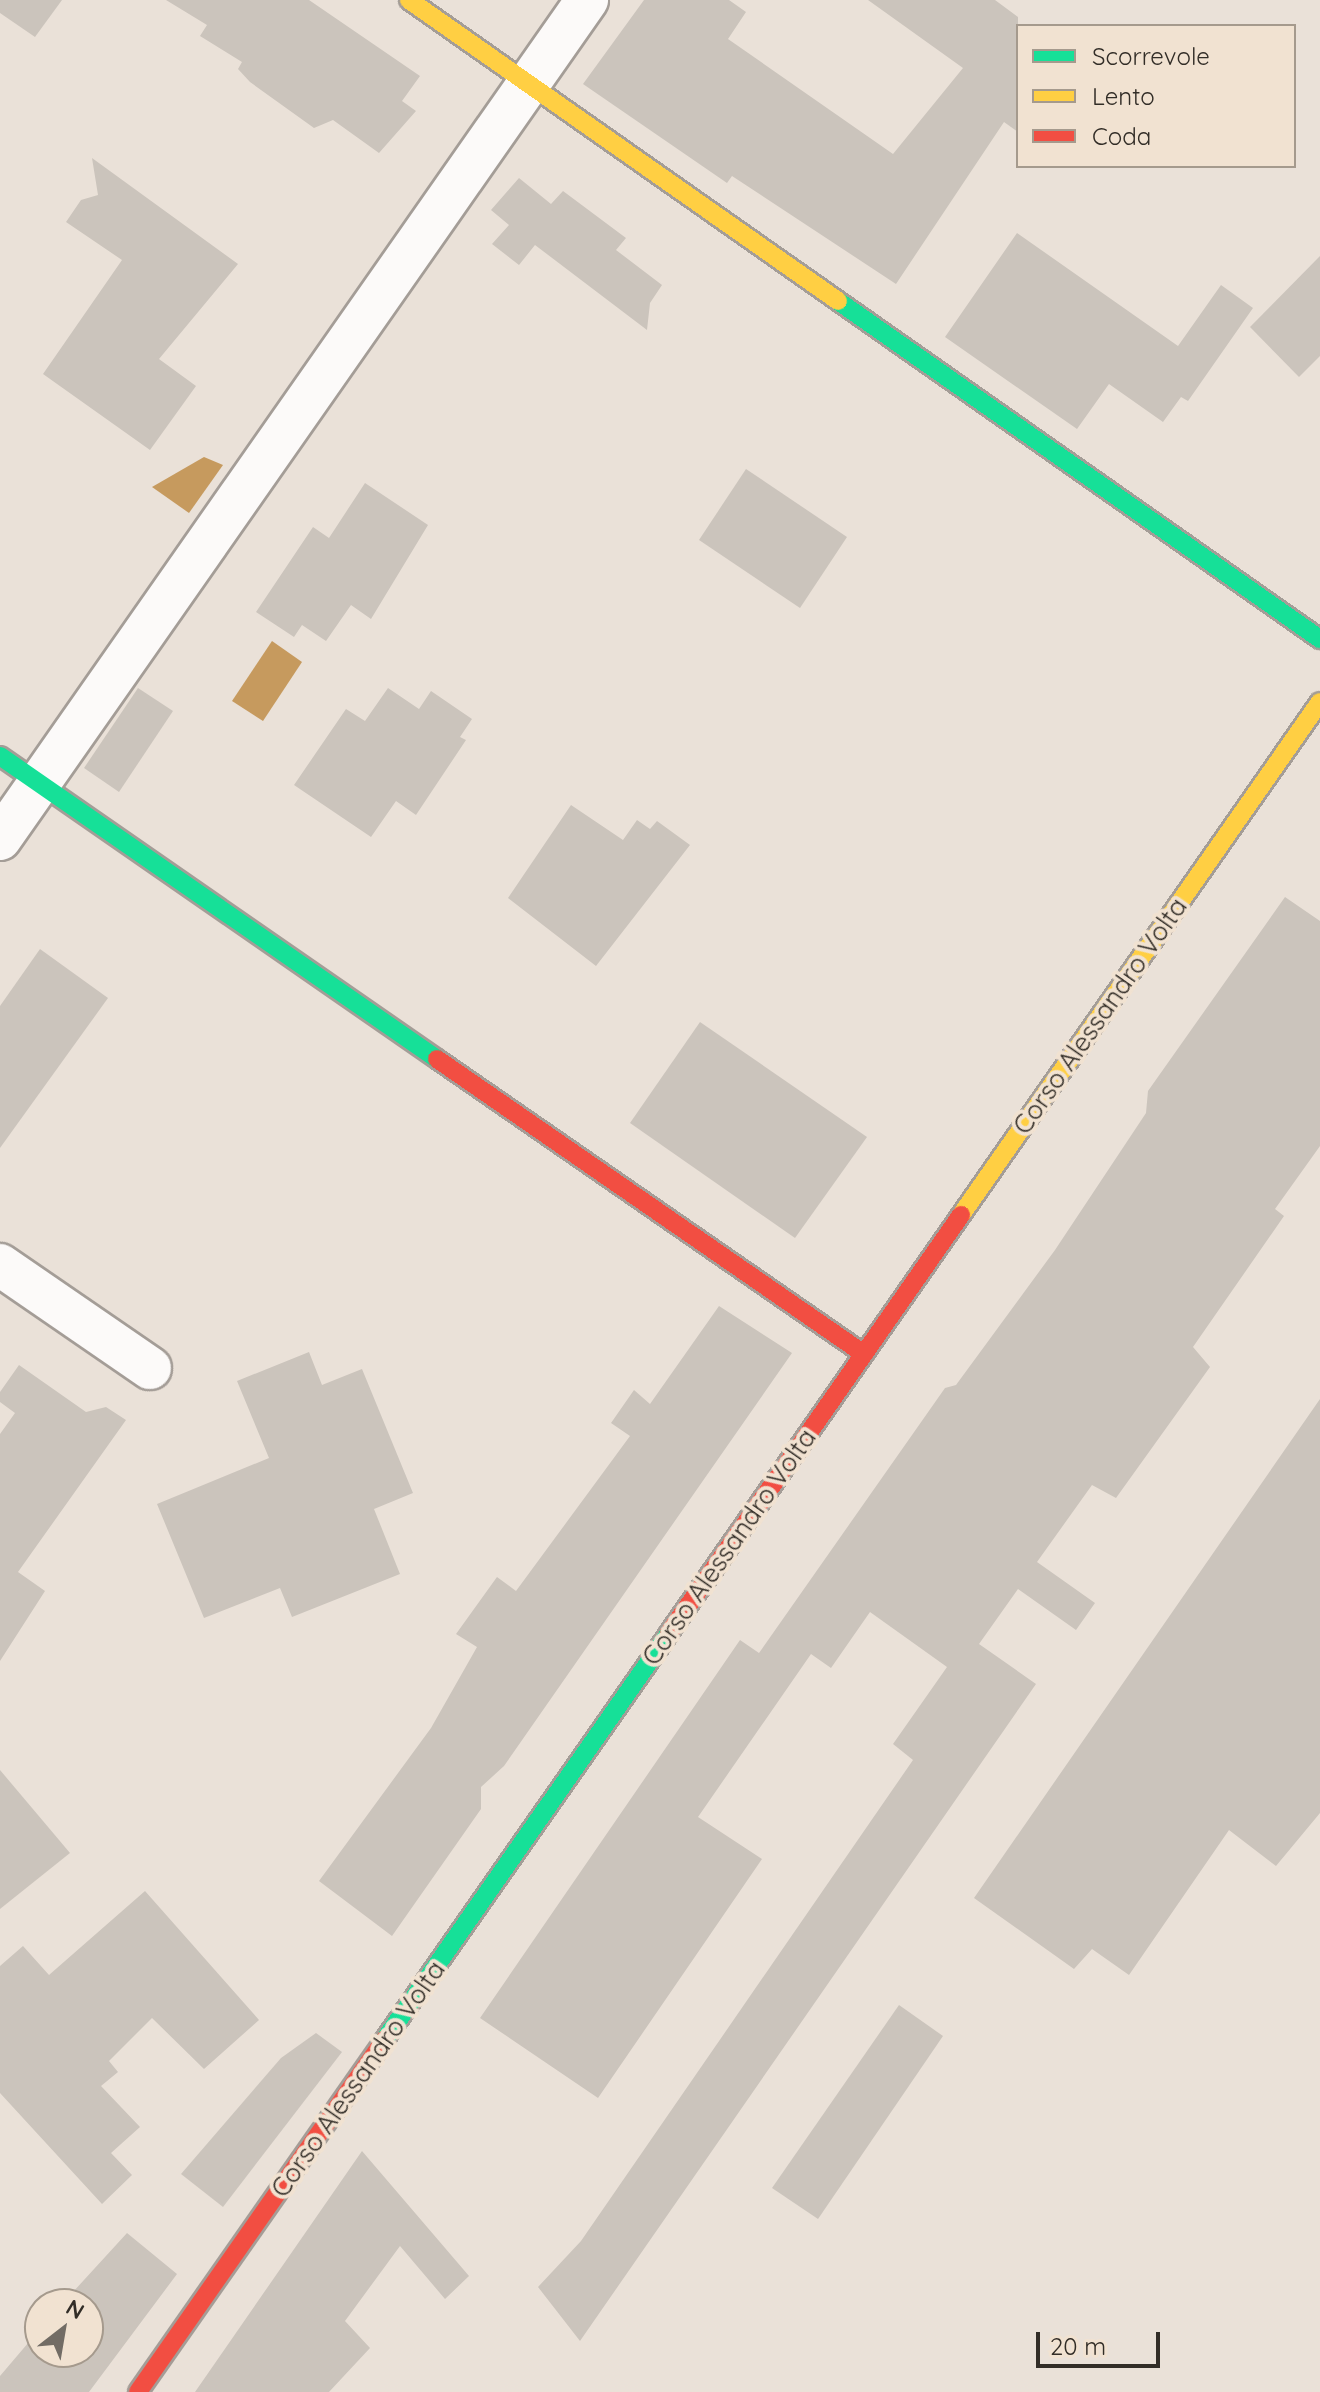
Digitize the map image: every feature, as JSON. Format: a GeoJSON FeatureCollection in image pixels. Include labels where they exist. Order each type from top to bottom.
{"type":"FeatureCollection","features":[{"type":"Feature","properties":{"kind":"street"},"geometry":{"type":"LineString","coordinates":[[409,0],[1320,639]]}},
{"type":"Feature","properties":{"kind":"street"},"geometry":{"type":"LineString","coordinates":[[0,839],[526,82],[587,0]]}},
{"type":"Feature","properties":{"kind":"street","name":"Corso Alessandro Volta"},"geometry":{"type":"LineString","coordinates":[[138,2392],[1320,702]]}},
{"type":"Feature","properties":{"kind":"street"},"geometry":{"type":"LineString","coordinates":[[0,756],[864,1354]]}},
{"type":"Feature","properties":{"kind":"street"},"geometry":{"type":"LineString","coordinates":[[0,1265],[150,1368]]}},
{"type":"Feature","properties":{"kind":"shaded area"},"geometry":{"type":"Polygon","coordinates":[[[204,457],[223,465],[189,513],[152,487],[204,457]]]}},
{"type":"Feature","properties":{"kind":"shaded area"},"geometry":{"type":"Polygon","coordinates":[[[272,641],[302,662],[263,721],[232,701],[272,641]]]}},
{"type":"Feature","properties":{"kind":"building"},"geometry":{"type":"Polygon","coordinates":[[[0,0],[62,0],[35,37],[0,13],[0,0]]]}},
{"type":"Feature","properties":{"kind":"building"},"geometry":{"type":"Polygon","coordinates":[[[166,0],[309,0],[420,76],[402,101],[416,111],[379,153],[333,120],[314,128],[250,82],[238,69],[242,62],[200,36],[207,25],[166,0]]]}},
{"type":"Feature","properties":{"kind":"building"},"geometry":{"type":"Polygon","coordinates":[[[644,0],[729,0],[746,12],[728,39],[893,154],[963,68],[868,0],[995,0],[1018,17],[1016,131],[1004,122],[896,284],[732,176],[727,183],[583,84],[644,0]]]}},
{"type":"Feature","properties":{"kind":"building"},"geometry":{"type":"Polygon","coordinates":[[[92,158],[238,264],[159,359],[196,386],[150,450],[43,374],[122,260],[66,222],[81,200],[98,195],[92,158]]]}},
{"type":"Feature","properties":{"kind":"building"},"geometry":{"type":"Polygon","coordinates":[[[519,178],[551,204],[563,191],[626,238],[616,250],[662,285],[650,303],[647,330],[535,245],[519,265],[492,244],[509,225],[491,210],[519,178]]]}},
{"type":"Feature","properties":{"kind":"building"},"geometry":{"type":"Polygon","coordinates":[[[1017,233],[1178,346],[1221,285],[1253,308],[1188,401],[1181,397],[1163,422],[1109,384],[1077,429],[945,337],[1017,233]]]}},
{"type":"Feature","properties":{"kind":"building"},"geometry":{"type":"Polygon","coordinates":[[[1320,256],[1320,356],[1299,377],[1250,327],[1320,256]]]}},
{"type":"Feature","properties":{"kind":"building"},"geometry":{"type":"Polygon","coordinates":[[[746,469],[847,537],[800,608],[699,540],[746,469]]]}},
{"type":"Feature","properties":{"kind":"building"},"geometry":{"type":"Polygon","coordinates":[[[365,483],[428,525],[371,619],[351,605],[326,641],[302,625],[294,637],[256,612],[313,527],[329,538],[365,483]]]}},
{"type":"Feature","properties":{"kind":"building"},"geometry":{"type":"Polygon","coordinates":[[[138,688],[173,711],[119,792],[84,768],[138,688]]]}},
{"type":"Feature","properties":{"kind":"building"},"geometry":{"type":"Polygon","coordinates":[[[388,688],[419,709],[431,691],[472,719],[460,737],[466,740],[416,815],[396,801],[371,837],[294,785],[346,709],[365,721],[388,688]]]}},
{"type":"Feature","properties":{"kind":"building"},"geometry":{"type":"Polygon","coordinates":[[[571,805],[623,840],[637,820],[650,829],[657,821],[690,845],[596,966],[508,898],[571,805]]]}},
{"type":"Feature","properties":{"kind":"building"},"geometry":{"type":"Polygon","coordinates":[[[1285,897],[1320,921],[1320,1146],[1275,1209],[1284,1216],[1193,1347],[1210,1367],[1116,1498],[1092,1485],[1037,1562],[1095,1603],[1076,1630],[1018,1589],[979,1644],[1036,1684],[580,2341],[538,2287],[581,2241],[913,1760],[893,1744],[947,1667],[870,1612],[831,1668],[811,1654],[698,1817],[762,1859],[598,2098],[480,2018],[740,1640],[759,1653],[945,1388],[956,1385],[1055,1250],[1146,1113],[1148,1091],[1285,897]]]}},
{"type":"Feature","properties":{"kind":"building"},"geometry":{"type":"Polygon","coordinates":[[[40,949],[108,998],[0,1148],[0,1006],[40,949]]]}},
{"type":"Feature","properties":{"kind":"building"},"geometry":{"type":"Polygon","coordinates":[[[700,1022],[867,1137],[795,1238],[630,1123],[700,1022]]]}},
{"type":"Feature","properties":{"kind":"building"},"geometry":{"type":"Polygon","coordinates":[[[719,1306],[792,1353],[504,1766],[481,1787],[481,1809],[392,1936],[319,1881],[431,1728],[477,1647],[456,1634],[497,1577],[516,1591],[630,1436],[611,1423],[634,1390],[650,1404],[719,1306]]]}},
{"type":"Feature","properties":{"kind":"building"},"geometry":{"type":"Polygon","coordinates":[[[309,1352],[322,1385],[362,1369],[413,1493],[374,1509],[400,1574],[292,1617],[280,1588],[204,1618],[157,1504],[269,1458],[237,1381],[309,1352]]]}},
{"type":"Feature","properties":{"kind":"building"},"geometry":{"type":"Polygon","coordinates":[[[19,1365],[86,1412],[106,1407],[126,1420],[18,1572],[45,1591],[0,1661],[0,1434],[15,1413],[0,1402],[0,1392],[19,1365]]]}},
{"type":"Feature","properties":{"kind":"building"},"geometry":{"type":"Polygon","coordinates":[[[1320,1399],[1320,1813],[1276,1866],[1229,1830],[1129,1975],[1092,1949],[1074,1969],[974,1898],[1320,1399]]]}},
{"type":"Feature","properties":{"kind":"building"},"geometry":{"type":"Polygon","coordinates":[[[0,1770],[70,1853],[0,1909],[0,1770]]]}},
{"type":"Feature","properties":{"kind":"building"},"geometry":{"type":"Polygon","coordinates":[[[145,1891],[259,2020],[204,2069],[152,2018],[109,2061],[118,2072],[101,2086],[140,2127],[111,2153],[132,2175],[102,2204],[0,2093],[0,1966],[23,1946],[49,1975],[145,1891]]]}},
{"type":"Feature","properties":{"kind":"building"},"geometry":{"type":"Polygon","coordinates":[[[899,2005],[943,2036],[818,2219],[772,2188],[899,2005]]]}},
{"type":"Feature","properties":{"kind":"building"},"geometry":{"type":"Polygon","coordinates":[[[316,2033],[342,2052],[223,2207],[181,2174],[281,2058],[316,2033]]]}},
{"type":"Feature","properties":{"kind":"building"},"geometry":{"type":"Polygon","coordinates":[[[362,2151],[469,2276],[445,2299],[400,2246],[345,2321],[370,2348],[329,2392],[195,2392],[362,2151]]]}},
{"type":"Feature","properties":{"kind":"building"},"geometry":{"type":"Polygon","coordinates":[[[127,2233],[177,2274],[89,2392],[0,2392],[0,2376],[24,2348],[24,2368],[104,2368],[104,2288],[77,2288],[127,2233]]]}},
{"type":"Feature","properties":{"kind":"traffic: fast"},"geometry":{"type":"LineString","coordinates":[[838,301],[1320,639]]}},
{"type":"Feature","properties":{"kind":"traffic: fast"},"geometry":{"type":"LineString","coordinates":[[0,756],[437,1059]]}},
{"type":"Feature","properties":{"kind":"traffic: fast"},"geometry":{"type":"LineString","coordinates":[[385,2039],[669,1633]]}},
{"type":"Feature","properties":{"kind":"traffic: slow"},"geometry":{"type":"LineString","coordinates":[[409,0],[838,301]]}},
{"type":"Feature","properties":{"kind":"traffic: slow"},"geometry":{"type":"LineString","coordinates":[[961,1215],[1320,702]]}},
{"type":"Feature","properties":{"kind":"traffic: jam"},"geometry":{"type":"LineString","coordinates":[[437,1059],[864,1354]]}},
{"type":"Feature","properties":{"kind":"traffic: jam"},"geometry":{"type":"LineString","coordinates":[[669,1633],[961,1215]]}},
{"type":"Feature","properties":{"kind":"traffic: jam"},"geometry":{"type":"LineString","coordinates":[[138,2392],[385,2039]]}}]}
